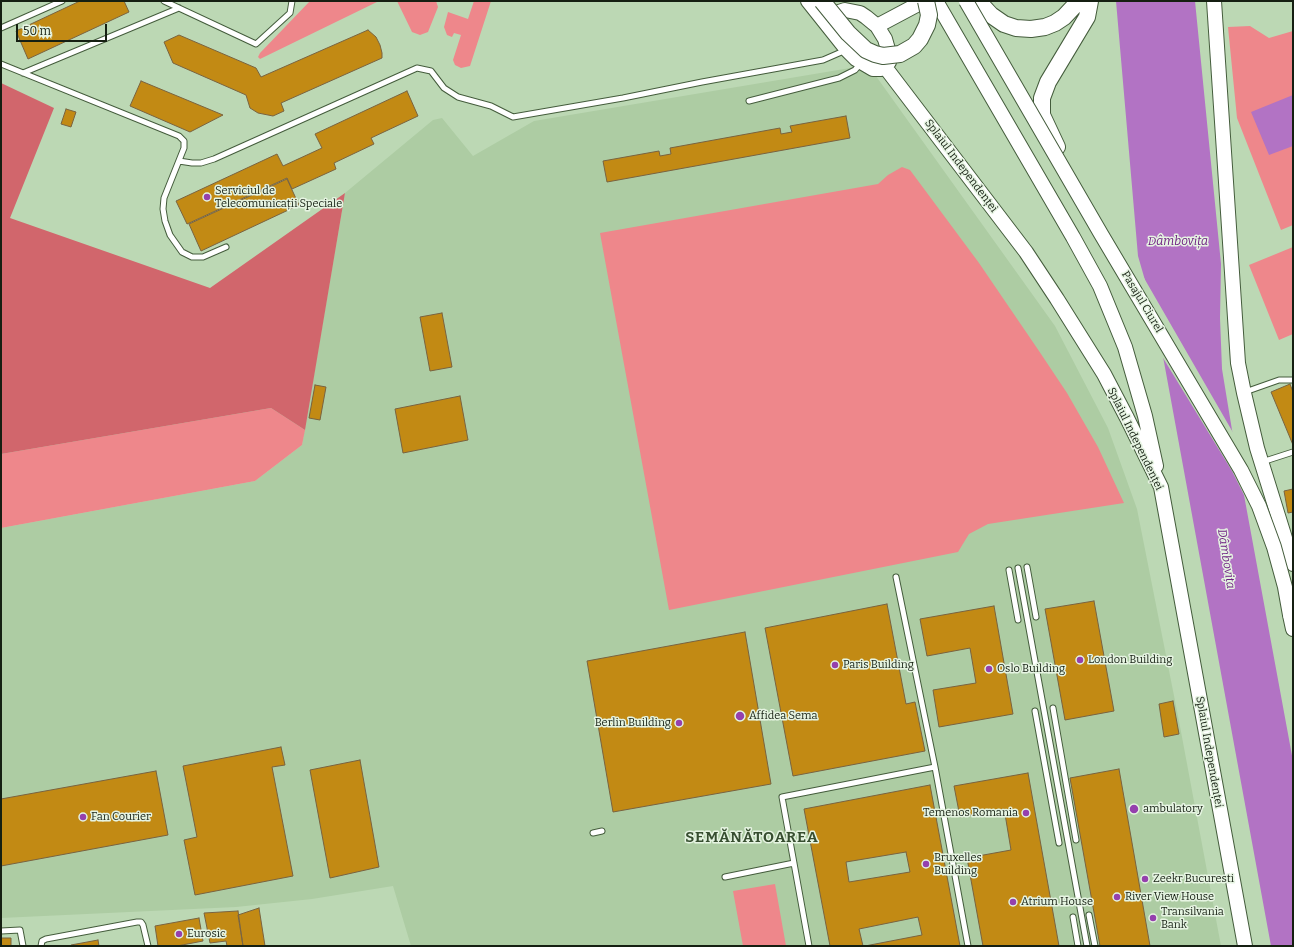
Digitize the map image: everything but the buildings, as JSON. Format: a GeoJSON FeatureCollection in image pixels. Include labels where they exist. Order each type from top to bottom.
{"type":"FeatureCollection","features":[{"type":"Feature","properties":{"kind":"main road"},"geometry":{"type":"LineString","coordinates":[[808,1],[847,50],[861,63],[873,69],[881,69],[889,62],[890,58],[885,39],[877,26],[860,13],[852,10],[839,12],[824,21]]}},
{"type":"Feature","properties":{"kind":"main road"},"geometry":{"type":"LineString","coordinates":[[822,1],[848,33],[866,50],[883,56],[900,54],[914,46],[920,39],[927,25],[929,15],[925,1],[877,26]]}},
{"type":"Feature","properties":{"kind":"main road"},"geometry":{"type":"LineString","coordinates":[[936,1],[1073,237],[1097,280],[1110,308],[1125,347],[1137,385],[1161,488]]}},
{"type":"Feature","properties":{"kind":"main road","name":"Pasajul Ciurel"},"geometry":{"type":"LineString","coordinates":[[966,1],[1241,470],[1259,506],[1274,547],[1285,587],[1293,630]]}},
{"type":"Feature","properties":{"kind":"main road"},"geometry":{"type":"LineString","coordinates":[[978,1],[991,15],[1004,24],[1016,28],[1031,29],[1045,27],[1055,23],[1064,17],[1079,1]]}},
{"type":"Feature","properties":{"kind":"main road"},"geometry":{"type":"LineString","coordinates":[[1065,171],[1062,159],[1042,115],[1042,98],[1048,82],[1086,17],[1090,1]]}},
{"type":"Feature","properties":{"kind":"main road"},"geometry":{"type":"LineString","coordinates":[[1214,1],[1238,363],[1244,393],[1262,462],[1293,564]]}},
{"type":"Feature","properties":{"kind":"main road","name":"Splaiul Independenței"},"geometry":{"type":"LineString","coordinates":[[885,67],[1026,252],[1057,299],[1104,374],[1161,488],[1245,946]]}},
{"type":"Feature","properties":{"kind":"lane"},"geometry":{"type":"LineString","coordinates":[[1,28],[62,1]]}},
{"type":"Feature","properties":{"kind":"lane"},"geometry":{"type":"LineString","coordinates":[[164,1],[256,44],[290,13],[292,1]]}},
{"type":"Feature","properties":{"kind":"lane"},"geometry":{"type":"LineString","coordinates":[[23,73],[179,8]]}},
{"type":"Feature","properties":{"kind":"lane"},"geometry":{"type":"LineString","coordinates":[[180,161],[201,163],[214,159],[417,68],[431,71],[444,88],[458,98],[491,106],[513,117],[623,98],[823,60],[847,50]]}},
{"type":"Feature","properties":{"kind":"lane"},"geometry":{"type":"LineString","coordinates":[[749,101],[839,78],[855,70],[861,63]]}},
{"type":"Feature","properties":{"kind":"lane"},"geometry":{"type":"LineString","coordinates":[[1,64],[179,136],[184,141],[184,148],[164,198],[164,221],[170,235],[182,252],[192,257],[203,257],[226,247]]}},
{"type":"Feature","properties":{"kind":"lane"},"geometry":{"type":"LineString","coordinates":[[1244,393],[1280,380],[1293,380]]}},
{"type":"Feature","properties":{"kind":"lane"},"geometry":{"type":"LineString","coordinates":[[1262,462],[1293,452]]}},
{"type":"Feature","properties":{"kind":"lane"},"geometry":{"type":"LineString","coordinates":[[1027,567],[1036,617]]}},
{"type":"Feature","properties":{"kind":"lane"},"geometry":{"type":"LineString","coordinates":[[1018,568],[1087,946]]}},
{"type":"Feature","properties":{"kind":"lane"},"geometry":{"type":"LineString","coordinates":[[1009,570],[1018,620]]}},
{"type":"Feature","properties":{"kind":"lane"},"geometry":{"type":"LineString","coordinates":[[896,577],[935,767],[968,946]]}},
{"type":"Feature","properties":{"kind":"lane"},"geometry":{"type":"LineString","coordinates":[[1052,708],[1076,840]]}},
{"type":"Feature","properties":{"kind":"lane"},"geometry":{"type":"LineString","coordinates":[[1035,711],[1040,746],[1059,843]]}},
{"type":"Feature","properties":{"kind":"lane"},"geometry":{"type":"LineString","coordinates":[[809,946],[782,797],[935,767]]}},
{"type":"Feature","properties":{"kind":"lane"},"geometry":{"type":"LineString","coordinates":[[593,833],[602,831]]}},
{"type":"Feature","properties":{"kind":"lane"},"geometry":{"type":"LineString","coordinates":[[725,877],[794,863]]}},
{"type":"Feature","properties":{"kind":"lane"},"geometry":{"type":"LineString","coordinates":[[1089,915],[1095,946]]}},
{"type":"Feature","properties":{"kind":"lane"},"geometry":{"type":"LineString","coordinates":[[1073,917],[1078,946]]}},
{"type":"Feature","properties":{"kind":"lane"},"geometry":{"type":"LineString","coordinates":[[41,946],[42,941],[46,939],[141,922],[144,926],[148,946]]}},
{"type":"Feature","properties":{"kind":"lane"},"geometry":{"type":"LineString","coordinates":[[1,931],[20,930],[22,946]]}},
{"type":"Feature","properties":{"kind":"shaded area"},"geometry":{"type":"Polygon","coordinates":[[[310,1],[379,1],[260,59],[258,57],[260,53],[310,1]]]}},
{"type":"Feature","properties":{"kind":"shaded area"},"geometry":{"type":"Polygon","coordinates":[[[397,1],[436,1],[438,7],[428,32],[420,35],[412,32],[397,1]]]}},
{"type":"Feature","properties":{"kind":"shaded area"},"geometry":{"type":"Polygon","coordinates":[[[474,1],[491,1],[470,66],[461,68],[455,65],[453,60],[461,35],[454,33],[452,37],[447,35],[444,27],[448,12],[468,19],[474,1]]]}},
{"type":"Feature","properties":{"kind":"shaded area"},"geometry":{"type":"Polygon","coordinates":[[[1250,26],[1269,38],[1293,31],[1293,225],[1281,230],[1237,118],[1228,27],[1250,26]]]}},
{"type":"Feature","properties":{"kind":"shaded area"},"geometry":{"type":"Polygon","coordinates":[[[868,65],[1055,326],[1108,428],[1137,509],[1179,721],[1221,946],[411,946],[393,886],[312,899],[236,907],[1,918],[1,528],[255,481],[302,445],[345,193],[433,120],[442,118],[473,156],[534,121],[868,65]]]}},
{"type":"Feature","properties":{"kind":"shaded area"},"geometry":{"type":"Polygon","coordinates":[[[1,83],[54,108],[10,218],[210,288],[345,193],[305,430],[271,408],[1,454],[1,83]]]}},
{"type":"Feature","properties":{"kind":"shaded area"},"geometry":{"type":"Polygon","coordinates":[[[902,167],[910,170],[979,263],[1067,393],[1098,447],[1124,503],[988,524],[969,534],[958,552],[669,610],[600,233],[878,184],[888,175],[902,167]]]}},
{"type":"Feature","properties":{"kind":"shaded area"},"geometry":{"type":"Polygon","coordinates":[[[1293,247],[1293,334],[1279,340],[1249,265],[1293,247]]]}},
{"type":"Feature","properties":{"kind":"shaded area"},"geometry":{"type":"Polygon","coordinates":[[[271,408],[305,430],[302,445],[255,481],[1,528],[1,454],[271,408]]]}},
{"type":"Feature","properties":{"kind":"shaded area"},"geometry":{"type":"Polygon","coordinates":[[[775,884],[786,946],[743,946],[733,891],[775,884]]]}},
{"type":"Feature","properties":{"kind":"water","name":"Dâmbovița"},"geometry":{"type":"Polygon","coordinates":[[[1116,1],[1195,1],[1221,264],[1220,318],[1222,369],[1293,761],[1293,946],[1271,946],[1164,362],[1153,308],[1138,256],[1116,1]]]}},
{"type":"Feature","properties":{"kind":"water"},"geometry":{"type":"Polygon","coordinates":[[[1293,95],[1293,146],[1269,155],[1251,112],[1293,95]]]}},
{"type":"Feature","properties":{"kind":"pier"},"geometry":{"type":"Polygon","coordinates":[[[1140,271],[1235,436],[1247,501],[1232,471],[1160,353],[1151,309],[1140,271]]]}},
{"type":"Feature","properties":{"kind":"place","name":"Serviciul de Telecomunicații Speciale"},"geometry":{"type":"Point","coordinates":[207,197]}},
{"type":"Feature","properties":{"kind":"place","name":"London Building"},"geometry":{"type":"Point","coordinates":[1080,660]}},
{"type":"Feature","properties":{"kind":"place","name":"Paris Building"},"geometry":{"type":"Point","coordinates":[835,665]}},
{"type":"Feature","properties":{"kind":"place","name":"Oslo Building"},"geometry":{"type":"Point","coordinates":[989,669]}},
{"type":"Feature","properties":{"kind":"place","name":"Affidea Sema"},"geometry":{"type":"Point","coordinates":[740,716]}},
{"type":"Feature","properties":{"kind":"place","name":"Berlin Building"},"geometry":{"type":"Point","coordinates":[679,723]}},
{"type":"Feature","properties":{"kind":"place","name":"ambulatory"},"geometry":{"type":"Point","coordinates":[1134,809]}},
{"type":"Feature","properties":{"kind":"place","name":"Temenos Romania"},"geometry":{"type":"Point","coordinates":[1026,813]}},
{"type":"Feature","properties":{"kind":"place","name":"Fan Courier"},"geometry":{"type":"Point","coordinates":[83,817]}},
{"type":"Feature","properties":{"kind":"place","name":"Bruxelles Building"},"geometry":{"type":"Point","coordinates":[926,864]}},
{"type":"Feature","properties":{"kind":"place","name":"Zeekr Bucuresti"},"geometry":{"type":"Point","coordinates":[1145,879]}},
{"type":"Feature","properties":{"kind":"place","name":"River View House"},"geometry":{"type":"Point","coordinates":[1117,897]}},
{"type":"Feature","properties":{"kind":"place","name":"Atrium House"},"geometry":{"type":"Point","coordinates":[1013,902]}},
{"type":"Feature","properties":{"kind":"place","name":"Transilvania Bank"},"geometry":{"type":"Point","coordinates":[1153,918]}},
{"type":"Feature","properties":{"kind":"place","name":"Eurosic"},"geometry":{"type":"Point","coordinates":[179,934]}},
{"type":"Feature","properties":{"kind":"district","name":"SEMĂNĂTOAREA"},"geometry":{"type":"Point","coordinates":[752,838]}}]}
